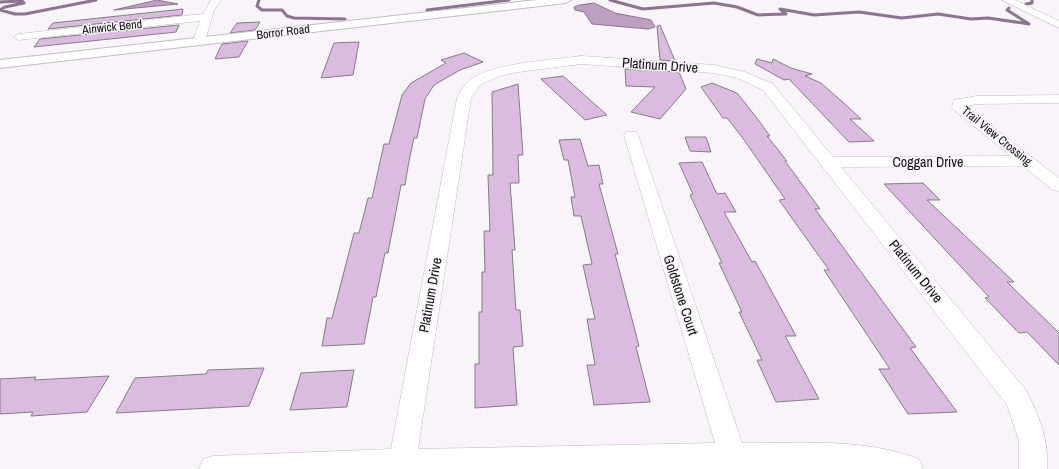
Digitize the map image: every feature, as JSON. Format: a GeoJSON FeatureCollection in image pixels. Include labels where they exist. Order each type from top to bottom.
{"type":"FeatureCollection","features":[{"type":"Feature","properties":{"kind":"street"},"geometry":{"type":"LineString","coordinates":[[199,41],[207,17],[216,0]]}},
{"type":"Feature","properties":{"kind":"street","name":"Borror Road"},"geometry":{"type":"LineString","coordinates":[[0,64],[566,0]]}},
{"type":"Feature","properties":{"kind":"street"},"geometry":{"type":"LineString","coordinates":[[1007,0],[1059,25]]}},
{"type":"Feature","properties":{"kind":"street","name":"Ainwick Bend"},"geometry":{"type":"LineString","coordinates":[[18,37],[207,17]]}},
{"type":"Feature","properties":{"kind":"street","name":"Platinum Drive"},"geometry":{"type":"LineString","coordinates":[[402,465],[464,98],[467,91],[475,82],[493,74],[510,69],[581,60],[686,66],[730,72],[754,80],[768,87],[1016,398],[1026,417],[1032,436],[1035,457],[1033,469]]}},
{"type":"Feature","properties":{"kind":"street","name":"Trail View Crossing"},"geometry":{"type":"LineString","coordinates":[[1059,99],[977,100],[958,103],[959,107],[966,113],[1059,186]]}},
{"type":"Feature","properties":{"kind":"street","name":"Goldstone Court"},"geometry":{"type":"LineString","coordinates":[[631,135],[734,462]]}},
{"type":"Feature","properties":{"kind":"street","name":"Coggan Drive"},"geometry":{"type":"LineString","coordinates":[[828,162],[1027,161]]}},
{"type":"Feature","properties":{"kind":"street"},"geometry":{"type":"LineString","coordinates":[[213,469],[402,465],[734,462],[809,456],[859,458],[909,469]]}},
{"type":"Feature","properties":{"kind":"shaded area"},"geometry":{"type":"Polygon","coordinates":[[[157,0],[178,4],[114,10],[157,0]]]}},
{"type":"Feature","properties":{"kind":"shaded area"},"geometry":{"type":"Polygon","coordinates":[[[594,3],[615,13],[651,20],[655,27],[648,29],[592,24],[584,12],[575,10],[574,7],[594,3]]]}},
{"type":"Feature","properties":{"kind":"building"},"geometry":{"type":"Polygon","coordinates":[[[183,9],[182,15],[48,29],[53,23],[183,9]]]}},
{"type":"Feature","properties":{"kind":"building"},"geometry":{"type":"Polygon","coordinates":[[[260,22],[255,30],[230,33],[237,23],[260,22]]]}},
{"type":"Feature","properties":{"kind":"building"},"geometry":{"type":"Polygon","coordinates":[[[179,25],[176,32],[34,47],[40,39],[179,25]]]}},
{"type":"Feature","properties":{"kind":"building"},"geometry":{"type":"Polygon","coordinates":[[[660,25],[675,61],[660,60],[657,26],[660,25]]]}},
{"type":"Feature","properties":{"kind":"building"},"geometry":{"type":"Polygon","coordinates":[[[248,41],[239,57],[215,59],[222,44],[248,41]]]}},
{"type":"Feature","properties":{"kind":"building"},"geometry":{"type":"Polygon","coordinates":[[[359,42],[353,75],[321,78],[334,43],[359,42]]]}},
{"type":"Feature","properties":{"kind":"building"},"geometry":{"type":"Polygon","coordinates":[[[464,53],[483,62],[460,70],[434,85],[425,99],[417,138],[414,138],[405,185],[401,185],[388,253],[385,253],[376,297],[373,297],[364,344],[322,346],[327,318],[332,318],[354,233],[359,233],[368,198],[372,198],[384,144],[389,144],[402,95],[411,83],[446,63],[441,60],[464,53]]]}},
{"type":"Feature","properties":{"kind":"building"},"geometry":{"type":"Polygon","coordinates":[[[757,59],[772,63],[773,59],[791,68],[812,74],[805,76],[821,83],[861,119],[850,119],[874,141],[849,142],[789,79],[784,80],[755,64],[757,59]]]}},
{"type":"Feature","properties":{"kind":"building"},"geometry":{"type":"Polygon","coordinates":[[[625,69],[679,72],[686,89],[660,119],[631,112],[655,87],[626,86],[625,69]]]}},
{"type":"Feature","properties":{"kind":"building"},"geometry":{"type":"Polygon","coordinates":[[[563,76],[607,115],[585,120],[541,79],[563,76]]]}},
{"type":"Feature","properties":{"kind":"building"},"geometry":{"type":"Polygon","coordinates":[[[712,83],[737,93],[756,117],[770,136],[767,136],[787,161],[785,161],[820,209],[815,209],[916,347],[910,348],[957,412],[908,414],[879,369],[890,369],[824,270],[829,270],[779,200],[785,199],[742,137],[727,118],[723,118],[701,87],[712,83]]]}},
{"type":"Feature","properties":{"kind":"building"},"geometry":{"type":"Polygon","coordinates":[[[518,84],[523,155],[518,155],[519,183],[510,183],[515,250],[512,250],[516,310],[520,310],[523,346],[513,347],[517,405],[475,408],[475,364],[479,364],[479,312],[482,312],[482,272],[485,272],[484,231],[490,231],[488,175],[493,175],[492,92],[518,84]]]}},
{"type":"Feature","properties":{"kind":"building"},"geometry":{"type":"Polygon","coordinates":[[[685,137],[706,137],[711,152],[690,151],[685,137]]]}},
{"type":"Feature","properties":{"kind":"building"},"geometry":{"type":"Polygon","coordinates":[[[580,139],[588,166],[599,165],[603,184],[599,184],[618,254],[615,254],[639,346],[636,347],[650,402],[594,405],[587,365],[595,365],[587,319],[595,319],[583,265],[592,264],[581,216],[574,216],[571,197],[575,197],[568,160],[564,160],[559,140],[580,139]]]}},
{"type":"Feature","properties":{"kind":"building"},"geometry":{"type":"Polygon","coordinates":[[[702,162],[717,194],[725,193],[736,212],[724,212],[752,262],[755,261],[796,336],[785,336],[819,399],[776,402],[757,360],[762,360],[739,312],[742,312],[719,263],[722,263],[690,195],[693,194],[679,163],[702,162]]]}},
{"type":"Feature","properties":{"kind":"building"},"geometry":{"type":"Polygon","coordinates":[[[923,183],[940,200],[927,200],[1014,282],[1007,282],[1059,333],[1059,365],[1027,332],[1019,333],[985,298],[989,297],[884,184],[923,183]]]}},
{"type":"Feature","properties":{"kind":"building"},"geometry":{"type":"Polygon","coordinates":[[[264,368],[249,406],[116,413],[135,378],[206,374],[208,370],[264,368]]]}},
{"type":"Feature","properties":{"kind":"building"},"geometry":{"type":"Polygon","coordinates":[[[354,370],[347,407],[290,410],[301,373],[354,370]]]}},
{"type":"Feature","properties":{"kind":"building"},"geometry":{"type":"Polygon","coordinates":[[[109,376],[87,412],[31,416],[33,412],[0,414],[0,379],[36,377],[34,380],[109,376]]]}},
{"type":"Feature","properties":{"kind":"waterway"},"geometry":{"type":"LineString","coordinates":[[0,2],[22,1],[24,3],[5,7],[0,10],[15,14],[25,14],[96,0]]}},
{"type":"Feature","properties":{"kind":"waterway"},"geometry":{"type":"LineString","coordinates":[[259,0],[257,6],[262,10],[282,10],[287,16],[294,18],[345,19]]}},
{"type":"Feature","properties":{"kind":"waterway"},"geometry":{"type":"LineString","coordinates":[[427,10],[509,0]]}},
{"type":"Feature","properties":{"kind":"waterway"},"geometry":{"type":"LineString","coordinates":[[610,0],[643,9],[714,3],[737,7],[758,15],[786,14],[780,9],[814,15],[859,12],[902,18],[938,14],[971,19],[988,18],[1029,24],[1007,10],[1009,8]]}},
{"type":"Feature","properties":{"kind":"waterway"},"geometry":{"type":"LineString","coordinates":[[1026,4],[1032,3],[1032,0]]}}]}
